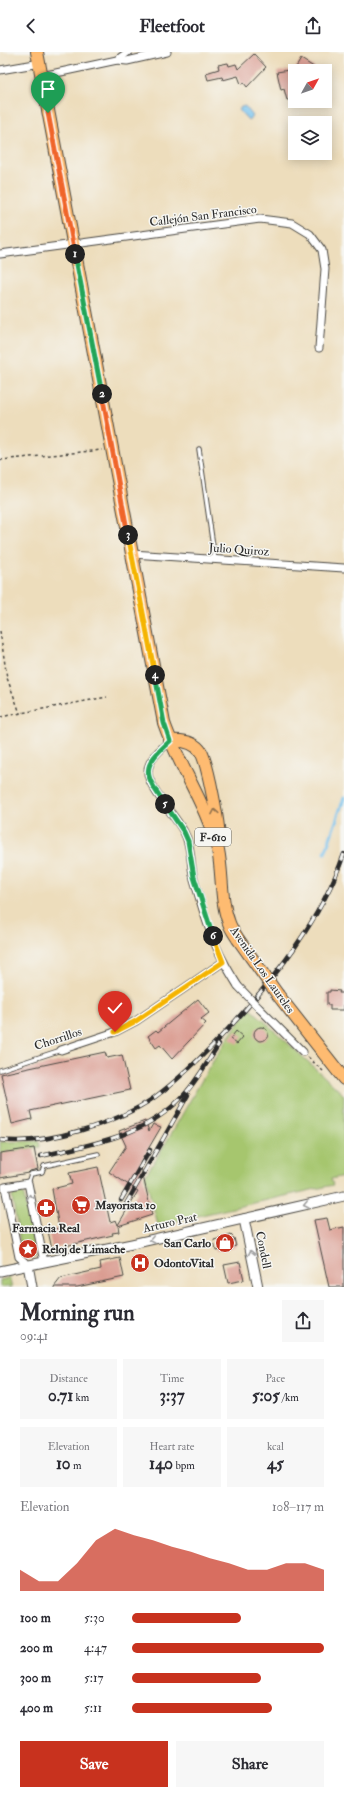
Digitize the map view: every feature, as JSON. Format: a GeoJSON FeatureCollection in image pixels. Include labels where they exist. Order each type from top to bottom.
{"type":"FeatureCollection","features":[{"type":"Feature","properties":{"kind":"main road","name":"Avenida Los Laureles"},"geometry":{"type":"LineString","coordinates":[[39,60],[164,723],[170,741],[198,797],[218,850],[225,906],[229,923],[238,939],[278,995],[344,1079]]}},
{"type":"Feature","properties":{"kind":"main road"},"geometry":{"type":"LineString","coordinates":[[170,741],[185,741],[192,744],[200,751],[204,762],[219,835],[218,850]]}},
{"type":"Feature","properties":{"kind":"street"},"geometry":{"type":"LineString","coordinates":[[117,60],[128,52]]}},
{"type":"Feature","properties":{"kind":"street"},"geometry":{"type":"LineString","coordinates":[[42,76],[117,60],[127,61],[167,52]]}},
{"type":"Feature","properties":{"kind":"street"},"geometry":{"type":"LineString","coordinates":[[0,70],[39,60]]}},
{"type":"Feature","properties":{"kind":"street","name":"Callejón San Francisco"},"geometry":{"type":"LineString","coordinates":[[0,254],[260,219],[292,223],[310,234],[322,250],[325,269],[319,348]]}},
{"type":"Feature","properties":{"kind":"street","name":"Julio Quiroz"},"geometry":{"type":"LineString","coordinates":[[132,554],[344,568]]}},
{"type":"Feature","properties":{"kind":"street"},"geometry":{"type":"LineString","coordinates":[[170,741],[155,754],[147,773],[155,790],[184,832],[188,841],[196,885],[223,962],[238,986],[303,1052]]}},
{"type":"Feature","properties":{"kind":"street","name":"Chorrillos"},"geometry":{"type":"LineString","coordinates":[[61,1050],[115,1032],[136,1021],[223,962]]}},
{"type":"Feature","properties":{"kind":"street"},"geometry":{"type":"LineString","coordinates":[[32,1287],[28,1266],[19,1257],[2,1188],[28,1183],[44,1262]]}},
{"type":"Feature","properties":{"kind":"street","name":"Arturo Prat"},"geometry":{"type":"LineString","coordinates":[[0,1271],[344,1196]]}},
{"type":"Feature","properties":{"kind":"street","name":"Condell"},"geometry":{"type":"LineString","coordinates":[[244,1218],[258,1287]]}},
{"type":"Feature","properties":{"kind":"lane"},"geometry":{"type":"LineString","coordinates":[[199,448],[215,560]]}},
{"type":"Feature","properties":{"kind":"lane","name":"Chorrillos"},"geometry":{"type":"LineString","coordinates":[[0,1070],[61,1050]]}},
{"type":"Feature","properties":{"kind":"lane"},"geometry":{"type":"LineString","coordinates":[[28,1183],[31,1174],[42,1172],[44,1166],[98,1154]]}},
{"type":"Feature","properties":{"kind":"path"},"geometry":{"type":"LineString","coordinates":[[0,460],[112,449]]}},
{"type":"Feature","properties":{"kind":"path"},"geometry":{"type":"LineString","coordinates":[[0,631],[7,678],[20,713]]}},
{"type":"Feature","properties":{"kind":"path"},"geometry":{"type":"LineString","coordinates":[[0,717],[107,697]]}},
{"type":"Feature","properties":{"kind":"green space"},"geometry":{"type":"Polygon","coordinates":[[[250,1008],[344,1095],[344,1176],[331,1179],[333,1185],[158,1225],[145,1176],[221,1048],[250,1008]]]}},
{"type":"Feature","properties":{"kind":"green space"},"geometry":{"type":"Polygon","coordinates":[[[39,1141],[40,1147],[0,1153],[0,1142],[39,1141]]]}},
{"type":"Feature","properties":{"kind":"green space"},"geometry":{"type":"Polygon","coordinates":[[[21,1192],[24,1196],[36,1257],[23,1259],[12,1197],[15,1193],[21,1192]]]}},
{"type":"Feature","properties":{"kind":"green space"},"geometry":{"type":"Polygon","coordinates":[[[9,1278],[12,1287],[0,1287],[0,1280],[9,1278]]]}},
{"type":"Feature","properties":{"kind":"water"},"geometry":{"type":"Polygon","coordinates":[[[245,106],[253,116],[248,120],[239,110],[241,107],[245,106]]]}},
{"type":"Feature","properties":{"kind":"building"},"geometry":{"type":"Polygon","coordinates":[[[254,54],[266,67],[247,87],[244,83],[241,84],[238,76],[223,80],[222,77],[208,80],[206,73],[219,69],[218,65],[228,63],[229,66],[236,64],[238,69],[254,54]]]}},
{"type":"Feature","properties":{"kind":"building"},"geometry":{"type":"Polygon","coordinates":[[[301,59],[309,64],[298,64],[301,59]]]}},
{"type":"Feature","properties":{"kind":"building"},"geometry":{"type":"Polygon","coordinates":[[[288,70],[288,100],[284,89],[281,90],[277,72],[288,70]]]}},
{"type":"Feature","properties":{"kind":"building"},"geometry":{"type":"Polygon","coordinates":[[[330,990],[344,993],[344,1010],[330,1010],[330,1005],[327,1005],[327,992],[330,992],[330,990]]]}},
{"type":"Feature","properties":{"kind":"building"},"geometry":{"type":"Polygon","coordinates":[[[198,999],[209,1013],[201,1019],[206,1023],[172,1059],[160,1045],[156,1048],[148,1036],[156,1030],[158,1032],[198,999]]]}},
{"type":"Feature","properties":{"kind":"building"},"geometry":{"type":"Polygon","coordinates":[[[261,1027],[266,1029],[268,1034],[266,1039],[261,1041],[256,1039],[254,1034],[256,1029],[261,1027]]]}},
{"type":"Feature","properties":{"kind":"building"},"geometry":{"type":"Polygon","coordinates":[[[236,1031],[243,1037],[237,1044],[230,1039],[236,1031]]]}},
{"type":"Feature","properties":{"kind":"building"},"geometry":{"type":"Polygon","coordinates":[[[105,1052],[107,1058],[122,1055],[130,1090],[30,1111],[32,1119],[12,1124],[1,1074],[105,1052]]]}},
{"type":"Feature","properties":{"kind":"building"},"geometry":{"type":"Polygon","coordinates":[[[145,1121],[149,1131],[153,1124],[161,1127],[140,1163],[152,1215],[118,1226],[119,1232],[112,1233],[113,1235],[52,1249],[48,1231],[59,1228],[52,1189],[72,1184],[69,1173],[98,1167],[110,1222],[116,1220],[118,1225],[138,1191],[109,1172],[126,1146],[119,1131],[145,1121]]]}},
{"type":"Feature","properties":{"kind":"building"},"geometry":{"type":"Polygon","coordinates":[[[34,1148],[38,1169],[28,1173],[0,1178],[0,1153],[34,1148]]]}},
{"type":"Feature","properties":{"kind":"building"},"geometry":{"type":"Polygon","coordinates":[[[327,1218],[330,1230],[344,1227],[344,1287],[329,1287],[314,1220],[327,1218]]]}},
{"type":"Feature","properties":{"kind":"building","name":"San Carlo"},"geometry":{"type":"Polygon","coordinates":[[[231,1235],[234,1238],[236,1246],[216,1251],[214,1240],[231,1235]]]}},
{"type":"Feature","properties":{"kind":"building"},"geometry":{"type":"Polygon","coordinates":[[[120,1258],[124,1277],[77,1287],[54,1287],[61,1278],[101,1269],[100,1262],[120,1258]]]}},
{"type":"Feature","properties":{"kind":"building"},"geometry":{"type":"Polygon","coordinates":[[[240,1262],[244,1280],[228,1283],[224,1265],[240,1262]]]}},
{"type":"Feature","properties":{"kind":"waterway"},"geometry":{"type":"LineString","coordinates":[[325,853],[344,798]]}},
{"type":"Feature","properties":{"kind":"railway"},"geometry":{"type":"LineString","coordinates":[[0,1140],[18,1141],[59,1136],[102,1124],[140,1107],[175,1081],[202,1056],[246,1010],[279,969],[310,925],[323,902],[344,854]]}},
{"type":"Feature","properties":{"kind":"railway"},"geometry":{"type":"LineString","coordinates":[[41,1156],[78,1148],[115,1137],[150,1122],[166,1112],[186,1093],[219,1044]]}},
{"type":"Feature","properties":{"kind":"railway"},"geometry":{"type":"LineString","coordinates":[[126,1204],[188,1095]]}},
{"type":"Feature","properties":{"kind":"railway"},"geometry":{"type":"LineString","coordinates":[[121,1200],[150,1150]]}},
{"type":"Feature","properties":{"kind":"place","name":"Mayorista 10"},"geometry":{"type":"Point","coordinates":[81,1205]}},
{"type":"Feature","properties":{"kind":"place","name":"Farmacia Real"},"geometry":{"type":"Point","coordinates":[46,1208]}},
{"type":"Feature","properties":{"kind":"place","name":"San Carlo"},"geometry":{"type":"Point","coordinates":[225,1243]}},
{"type":"Feature","properties":{"kind":"place","name":"Reloj de Limache"},"geometry":{"type":"Point","coordinates":[28,1249]}},
{"type":"Feature","properties":{"kind":"place","name":"OdontoVital"},"geometry":{"type":"Point","coordinates":[140,1263]}},
{"type":"Feature","properties":{"kind":"route"},"geometry":{"type":"LineString","coordinates":[[48,113],[163,720],[170,741],[155,754],[147,773],[155,790],[177,821],[188,841],[194,877],[208,922],[223,962],[136,1021],[115,1032]]}}]}
